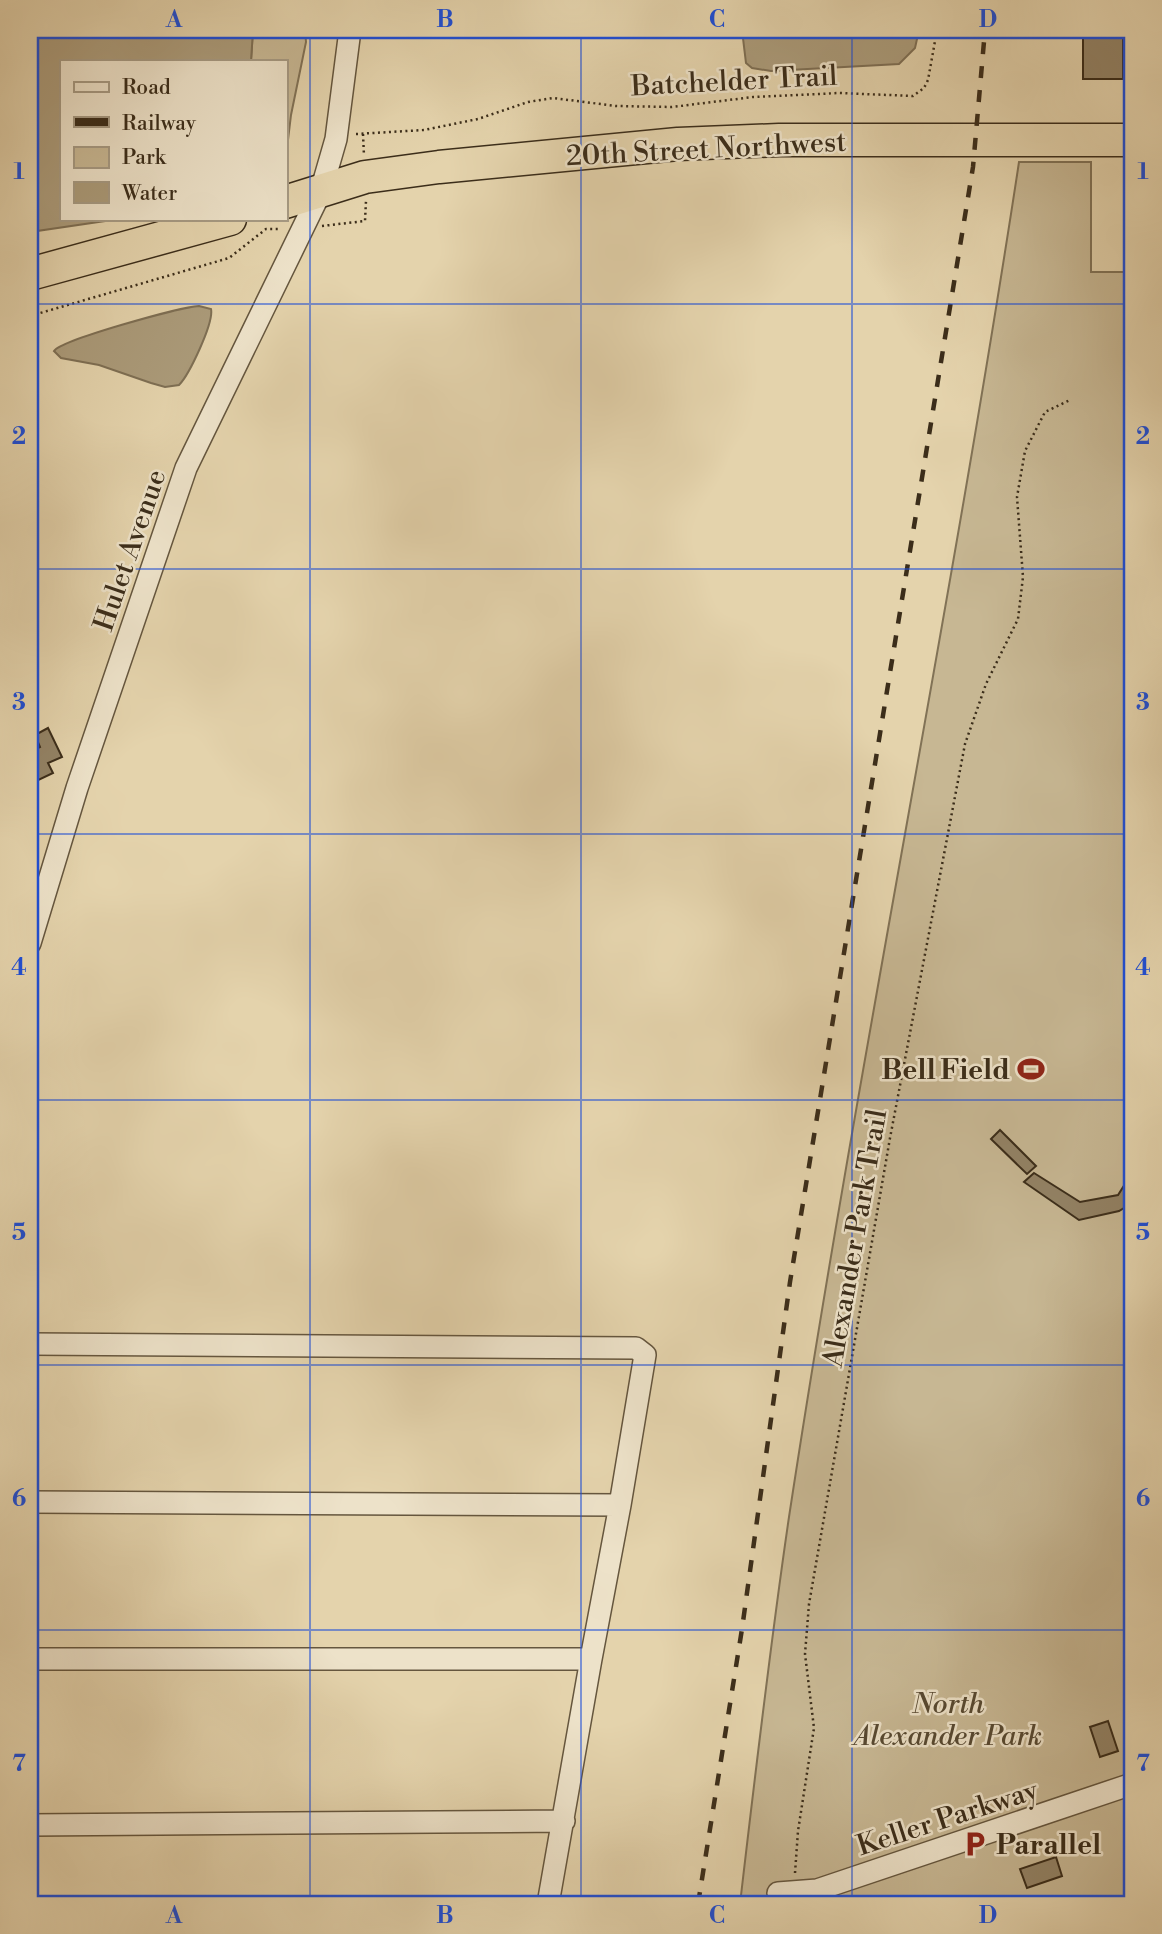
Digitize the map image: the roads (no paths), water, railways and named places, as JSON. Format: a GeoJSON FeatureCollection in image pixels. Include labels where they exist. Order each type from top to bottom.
{"type":"FeatureCollection","features":[{"type":"Feature","properties":{"kind":"highway","name":"20th Street Northwest"},"geometry":{"type":"LineString","coordinates":[[287,201],[365,177],[600,151],[742,141],[1132,140]]}},
{"type":"Feature","properties":{"kind":"highway"},"geometry":{"type":"LineString","coordinates":[[30,274],[226,220]]}},
{"type":"Feature","properties":{"kind":"street","name":"Hulet Avenue"},"geometry":{"type":"LineString","coordinates":[[30,943],[77,788],[186,468],[321,191],[336,139],[350,30]]}},
{"type":"Feature","properties":{"kind":"street"},"geometry":{"type":"LineString","coordinates":[[30,1344],[636,1348],[645,1355],[548,1904]]}},
{"type":"Feature","properties":{"kind":"street"},"geometry":{"type":"LineString","coordinates":[[30,1502],[620,1505]]}},
{"type":"Feature","properties":{"kind":"street"},"geometry":{"type":"LineString","coordinates":[[30,1659],[591,1659]]}},
{"type":"Feature","properties":{"kind":"street","name":"Keller Parkway"},"geometry":{"type":"LineString","coordinates":[[778,1893],[817,1890],[1132,1784]]}},
{"type":"Feature","properties":{"kind":"street"},"geometry":{"type":"LineString","coordinates":[[30,1825],[564,1821]]}},
{"type":"Feature","properties":{"kind":"water"},"geometry":{"type":"Polygon","coordinates":[[[30,30],[253,30],[251,60],[60,60],[60,220],[112,220],[30,232],[30,30]]]}},
{"type":"Feature","properties":{"kind":"water"},"geometry":{"type":"Polygon","coordinates":[[[742,30],[919,30],[915,48],[899,64],[771,71],[752,68],[746,63],[742,30]]]}},
{"type":"Feature","properties":{"kind":"water"},"geometry":{"type":"Polygon","coordinates":[[[199,306],[211,309],[209,325],[194,360],[179,385],[165,387],[99,365],[61,358],[54,351],[98,332],[199,306]]]}},
{"type":"Feature","properties":{"kind":"railway"},"geometry":{"type":"LineString","coordinates":[[698,1904],[742,1629],[790,1282],[973,167],[985,30]]}},
{"type":"Feature","properties":{"kind":"place","name":"Bell Field"},"geometry":{"type":"Point","coordinates":[1031,1069]}},
{"type":"Feature","properties":{"kind":"place","name":"Parallel"},"geometry":{"type":"Point","coordinates":[975,1844]}},
{"type":"Feature","properties":{"kind":"park label","name":"North Alexander Park"},"geometry":{"type":"Point","coordinates":[948,1719]}}]}
